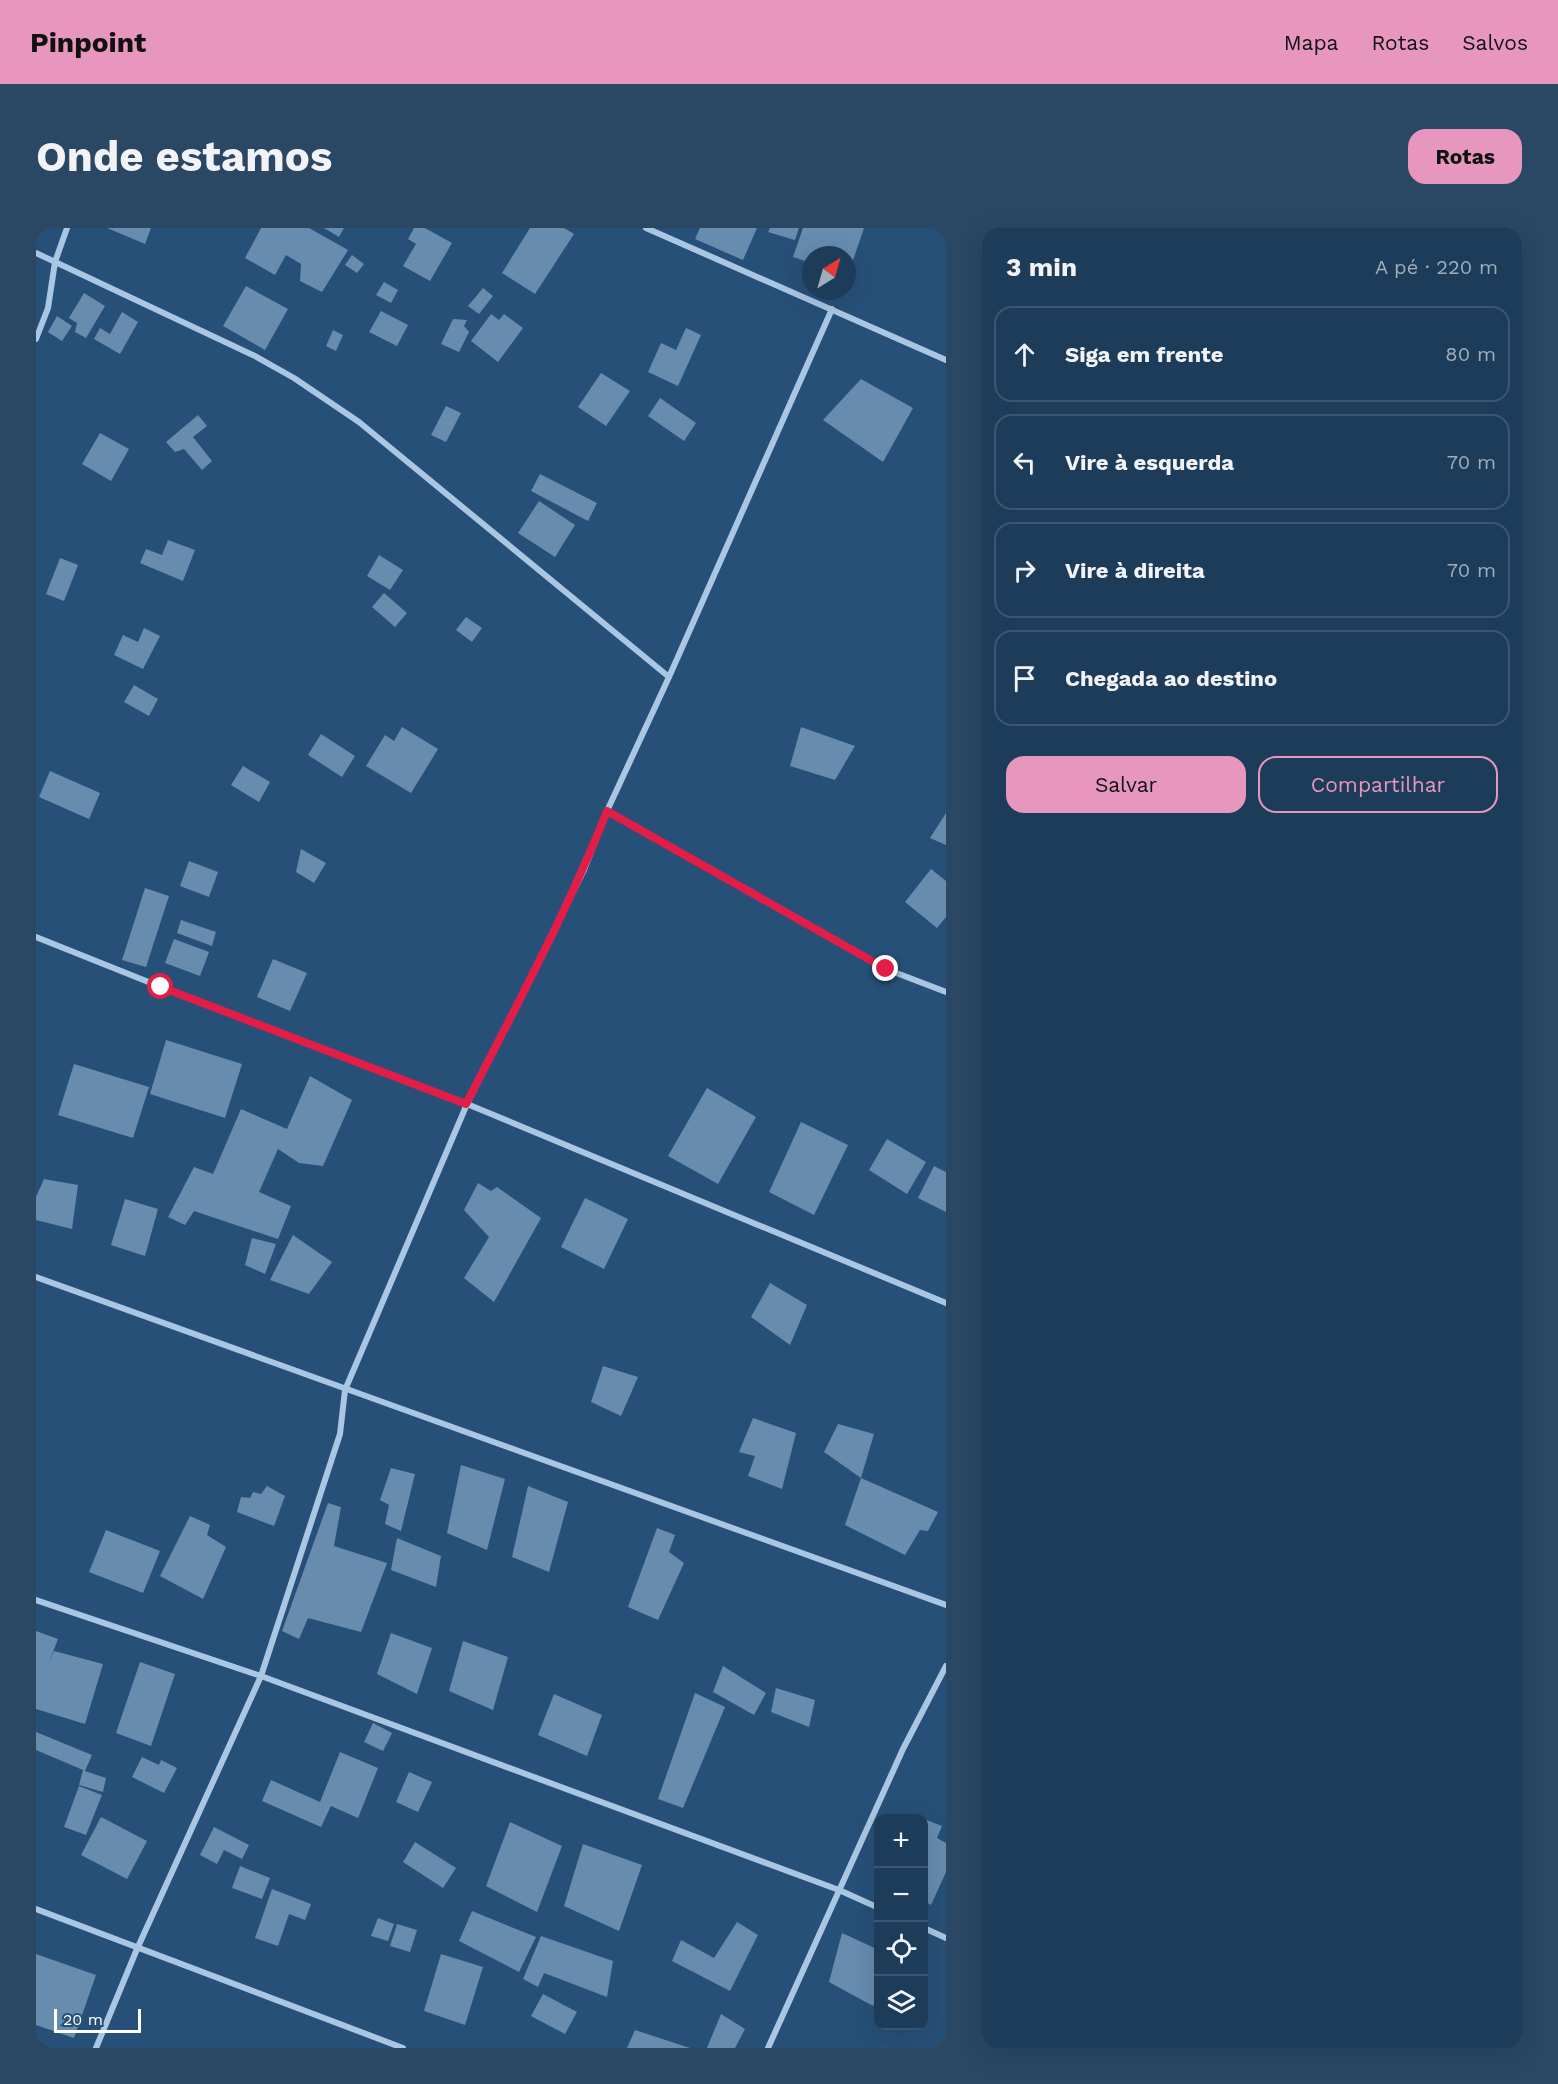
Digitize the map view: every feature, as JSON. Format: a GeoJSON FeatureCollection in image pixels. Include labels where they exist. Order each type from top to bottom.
{"type":"FeatureCollection","features":[{"type":"Feature","properties":{"kind":"street"},"geometry":{"type":"LineString","coordinates":[[36,339],[48,308],[55,262],[67,228]]}},
{"type":"Feature","properties":{"kind":"street"},"geometry":{"type":"LineString","coordinates":[[646,228],[946,360]]}},
{"type":"Feature","properties":{"kind":"street"},"geometry":{"type":"LineString","coordinates":[[36,253],[255,356],[294,378],[359,422],[669,677]]}},
{"type":"Feature","properties":{"kind":"street"},"geometry":{"type":"LineString","coordinates":[[96,2048],[137,1949],[261,1676],[340,1434],[345,1390],[466,1104],[584,870],[607,811],[832,309]]}},
{"type":"Feature","properties":{"kind":"street"},"geometry":{"type":"LineString","coordinates":[[607,811],[886,969],[946,992]]}},
{"type":"Feature","properties":{"kind":"street"},"geometry":{"type":"LineString","coordinates":[[36,938],[466,1104],[946,1303]]}},
{"type":"Feature","properties":{"kind":"street"},"geometry":{"type":"LineString","coordinates":[[36,1277],[946,1605]]}},
{"type":"Feature","properties":{"kind":"street"},"geometry":{"type":"LineString","coordinates":[[36,1600],[261,1676],[839,1890],[874,1906]]}},
{"type":"Feature","properties":{"kind":"street"},"geometry":{"type":"LineString","coordinates":[[768,2048],[903,1749],[946,1666]]}},
{"type":"Feature","properties":{"kind":"street"},"geometry":{"type":"LineString","coordinates":[[36,1909],[403,2048]]}},
{"type":"Feature","properties":{"kind":"street"},"geometry":{"type":"LineString","coordinates":[[928,1930],[946,1938]]}},
{"type":"Feature","properties":{"kind":"building"},"geometry":{"type":"Polygon","coordinates":[[[107,228],[151,228],[145,244],[107,228]]]}},
{"type":"Feature","properties":{"kind":"building"},"geometry":{"type":"Polygon","coordinates":[[[261,228],[309,228],[348,250],[322,292],[300,281],[301,264],[286,255],[275,275],[245,258],[261,228]]]}},
{"type":"Feature","properties":{"kind":"building"},"geometry":{"type":"Polygon","coordinates":[[[324,228],[344,228],[339,237],[324,228]]]}},
{"type":"Feature","properties":{"kind":"building"},"geometry":{"type":"Polygon","coordinates":[[[414,228],[425,228],[452,243],[430,281],[403,266],[416,244],[408,239],[414,228]]]}},
{"type":"Feature","properties":{"kind":"building"},"geometry":{"type":"Polygon","coordinates":[[[530,228],[564,228],[574,234],[535,294],[502,273],[530,228]]]}},
{"type":"Feature","properties":{"kind":"building"},"geometry":{"type":"Polygon","coordinates":[[[700,228],[757,228],[743,260],[695,239],[700,228]]]}},
{"type":"Feature","properties":{"kind":"building"},"geometry":{"type":"Polygon","coordinates":[[[770,228],[799,228],[795,240],[768,232],[770,228]]]}},
{"type":"Feature","properties":{"kind":"building"},"geometry":{"type":"Polygon","coordinates":[[[803,228],[864,228],[856,251],[856,246],[802,246],[802,260],[793,257],[803,228]]]}},
{"type":"Feature","properties":{"kind":"building"},"geometry":{"type":"Polygon","coordinates":[[[352,255],[364,264],[357,273],[345,265],[352,255]]]}},
{"type":"Feature","properties":{"kind":"building"},"geometry":{"type":"Polygon","coordinates":[[[384,282],[398,290],[391,303],[376,295],[384,282]]]}},
{"type":"Feature","properties":{"kind":"building"},"geometry":{"type":"Polygon","coordinates":[[[246,286],[288,309],[265,350],[223,326],[246,286]]]}},
{"type":"Feature","properties":{"kind":"building"},"geometry":{"type":"Polygon","coordinates":[[[483,288],[493,296],[479,314],[468,306],[483,288]]]}},
{"type":"Feature","properties":{"kind":"building"},"geometry":{"type":"Polygon","coordinates":[[[84,293],[105,306],[86,338],[75,332],[77,323],[69,318],[84,293]]]}},
{"type":"Feature","properties":{"kind":"building"},"geometry":{"type":"Polygon","coordinates":[[[381,311],[408,325],[397,346],[369,332],[381,311]]]}},
{"type":"Feature","properties":{"kind":"building"},"geometry":{"type":"Polygon","coordinates":[[[122,312],[138,322],[120,354],[94,339],[100,328],[110,334],[122,312]]]}},
{"type":"Feature","properties":{"kind":"building"},"geometry":{"type":"Polygon","coordinates":[[[491,314],[499,320],[504,314],[523,328],[498,362],[471,341],[491,314]]]}},
{"type":"Feature","properties":{"kind":"building"},"geometry":{"type":"Polygon","coordinates":[[[57,316],[72,326],[62,341],[48,332],[57,316]]]}},
{"type":"Feature","properties":{"kind":"building"},"geometry":{"type":"Polygon","coordinates":[[[453,319],[467,320],[464,326],[469,332],[459,352],[441,344],[453,319]]]}},
{"type":"Feature","properties":{"kind":"building"},"geometry":{"type":"Polygon","coordinates":[[[686,328],[701,335],[678,386],[648,372],[661,343],[676,350],[686,328]]]}},
{"type":"Feature","properties":{"kind":"building"},"geometry":{"type":"Polygon","coordinates":[[[333,330],[343,335],[336,351],[326,346],[333,330]]]}},
{"type":"Feature","properties":{"kind":"building"},"geometry":{"type":"Polygon","coordinates":[[[601,373],[630,391],[606,426],[578,407],[601,373]]]}},
{"type":"Feature","properties":{"kind":"building"},"geometry":{"type":"Polygon","coordinates":[[[861,379],[913,408],[883,462],[823,420],[861,379]]]}},
{"type":"Feature","properties":{"kind":"building"},"geometry":{"type":"Polygon","coordinates":[[[660,398],[696,423],[684,441],[648,416],[660,398]]]}},
{"type":"Feature","properties":{"kind":"building"},"geometry":{"type":"Polygon","coordinates":[[[446,406],[461,413],[446,442],[431,435],[446,406]]]}},
{"type":"Feature","properties":{"kind":"building"},"geometry":{"type":"Polygon","coordinates":[[[198,415],[207,426],[193,437],[212,461],[202,470],[184,449],[175,452],[166,442],[198,415]]]}},
{"type":"Feature","properties":{"kind":"building"},"geometry":{"type":"Polygon","coordinates":[[[100,433],[129,449],[111,481],[82,464],[100,433]]]}},
{"type":"Feature","properties":{"kind":"building"},"geometry":{"type":"Polygon","coordinates":[[[540,474],[597,503],[588,521],[531,491],[540,474]]]}},
{"type":"Feature","properties":{"kind":"building"},"geometry":{"type":"Polygon","coordinates":[[[539,501],[575,525],[555,557],[518,533],[539,501]]]}},
{"type":"Feature","properties":{"kind":"building"},"geometry":{"type":"Polygon","coordinates":[[[168,540],[195,550],[183,581],[140,563],[146,549],[162,555],[168,540]]]}},
{"type":"Feature","properties":{"kind":"building"},"geometry":{"type":"Polygon","coordinates":[[[379,555],[403,570],[390,590],[367,576],[379,555]]]}},
{"type":"Feature","properties":{"kind":"building"},"geometry":{"type":"Polygon","coordinates":[[[60,558],[78,565],[64,601],[46,594],[60,558]]]}},
{"type":"Feature","properties":{"kind":"building"},"geometry":{"type":"Polygon","coordinates":[[[384,593],[407,613],[395,627],[372,607],[384,593]]]}},
{"type":"Feature","properties":{"kind":"building"},"geometry":{"type":"Polygon","coordinates":[[[466,617],[482,628],[472,642],[456,630],[466,617]]]}},
{"type":"Feature","properties":{"kind":"building"},"geometry":{"type":"Polygon","coordinates":[[[144,628],[160,636],[143,669],[114,655],[123,635],[138,642],[144,628]]]}},
{"type":"Feature","properties":{"kind":"building"},"geometry":{"type":"Polygon","coordinates":[[[134,685],[158,699],[149,716],[124,702],[134,685]]]}},
{"type":"Feature","properties":{"kind":"building"},"geometry":{"type":"Polygon","coordinates":[[[402,727],[438,749],[411,793],[366,766],[385,735],[394,741],[402,727]]]}},
{"type":"Feature","properties":{"kind":"building"},"geometry":{"type":"Polygon","coordinates":[[[801,727],[855,746],[835,780],[790,766],[801,727]]]}},
{"type":"Feature","properties":{"kind":"building"},"geometry":{"type":"Polygon","coordinates":[[[321,734],[355,756],[342,777],[308,755],[321,734]]]}},
{"type":"Feature","properties":{"kind":"building"},"geometry":{"type":"Polygon","coordinates":[[[243,766],[270,782],[259,802],[231,785],[243,766]]]}},
{"type":"Feature","properties":{"kind":"building"},"geometry":{"type":"Polygon","coordinates":[[[50,771],[100,793],[89,819],[39,797],[50,771]]]}},
{"type":"Feature","properties":{"kind":"building"},"geometry":{"type":"Polygon","coordinates":[[[946,813],[946,845],[930,838],[946,813]]]}},
{"type":"Feature","properties":{"kind":"building"},"geometry":{"type":"Polygon","coordinates":[[[301,849],[326,863],[314,883],[296,872],[301,849]]]}},
{"type":"Feature","properties":{"kind":"building"},"geometry":{"type":"Polygon","coordinates":[[[189,861],[218,872],[209,897],[180,886],[189,861]]]}},
{"type":"Feature","properties":{"kind":"building"},"geometry":{"type":"Polygon","coordinates":[[[931,869],[946,881],[946,917],[937,928],[905,902],[931,869]]]}},
{"type":"Feature","properties":{"kind":"building"},"geometry":{"type":"Polygon","coordinates":[[[145,888],[169,896],[146,967],[122,960],[145,888]]]}},
{"type":"Feature","properties":{"kind":"building"},"geometry":{"type":"Polygon","coordinates":[[[181,920],[216,932],[212,946],[177,933],[181,920]]]}},
{"type":"Feature","properties":{"kind":"building"},"geometry":{"type":"Polygon","coordinates":[[[174,939],[209,952],[200,976],[165,963],[174,939]]]}},
{"type":"Feature","properties":{"kind":"building"},"geometry":{"type":"Polygon","coordinates":[[[273,959],[307,973],[290,1011],[257,997],[273,959]]]}},
{"type":"Feature","properties":{"kind":"building"},"geometry":{"type":"Polygon","coordinates":[[[166,1040],[242,1064],[225,1118],[150,1094],[166,1040]]]}},
{"type":"Feature","properties":{"kind":"building"},"geometry":{"type":"Polygon","coordinates":[[[74,1064],[149,1087],[133,1138],[58,1115],[74,1064]]]}},
{"type":"Feature","properties":{"kind":"building"},"geometry":{"type":"Polygon","coordinates":[[[310,1076],[352,1100],[323,1166],[299,1163],[278,1149],[259,1192],[291,1206],[278,1239],[194,1211],[185,1225],[168,1217],[194,1167],[213,1174],[241,1109],[287,1129],[310,1076]]]}},
{"type":"Feature","properties":{"kind":"building"},"geometry":{"type":"Polygon","coordinates":[[[707,1088],[756,1117],[718,1184],[668,1156],[707,1088]]]}},
{"type":"Feature","properties":{"kind":"building"},"geometry":{"type":"Polygon","coordinates":[[[801,1122],[848,1145],[814,1215],[769,1192],[801,1122]]]}},
{"type":"Feature","properties":{"kind":"building"},"geometry":{"type":"Polygon","coordinates":[[[887,1139],[926,1162],[907,1194],[869,1170],[887,1139]]]}},
{"type":"Feature","properties":{"kind":"building"},"geometry":{"type":"Polygon","coordinates":[[[934,1166],[946,1172],[946,1212],[918,1198],[934,1166]]]}},
{"type":"Feature","properties":{"kind":"building"},"geometry":{"type":"Polygon","coordinates":[[[44,1179],[78,1185],[72,1229],[36,1220],[36,1197],[44,1179]]]}},
{"type":"Feature","properties":{"kind":"building"},"geometry":{"type":"Polygon","coordinates":[[[478,1183],[491,1191],[497,1187],[541,1218],[494,1302],[464,1278],[489,1237],[464,1210],[478,1183]]]}},
{"type":"Feature","properties":{"kind":"building"},"geometry":{"type":"Polygon","coordinates":[[[585,1198],[628,1219],[604,1269],[561,1247],[585,1198]]]}},
{"type":"Feature","properties":{"kind":"building"},"geometry":{"type":"Polygon","coordinates":[[[125,1199],[158,1209],[145,1256],[111,1245],[125,1199]]]}},
{"type":"Feature","properties":{"kind":"building"},"geometry":{"type":"Polygon","coordinates":[[[293,1235],[332,1262],[309,1294],[270,1280],[293,1235]]]}},
{"type":"Feature","properties":{"kind":"building"},"geometry":{"type":"Polygon","coordinates":[[[252,1238],[276,1244],[265,1274],[245,1265],[252,1238]]]}},
{"type":"Feature","properties":{"kind":"building"},"geometry":{"type":"Polygon","coordinates":[[[770,1283],[807,1305],[790,1345],[751,1317],[770,1283]]]}},
{"type":"Feature","properties":{"kind":"building"},"geometry":{"type":"Polygon","coordinates":[[[603,1366],[638,1377],[621,1416],[591,1402],[603,1366]]]}},
{"type":"Feature","properties":{"kind":"building"},"geometry":{"type":"Polygon","coordinates":[[[753,1418],[796,1433],[782,1489],[748,1476],[755,1456],[739,1452],[753,1418]]]}},
{"type":"Feature","properties":{"kind":"building"},"geometry":{"type":"Polygon","coordinates":[[[838,1424],[874,1434],[861,1478],[824,1452],[838,1424]]]}},
{"type":"Feature","properties":{"kind":"building"},"geometry":{"type":"Polygon","coordinates":[[[461,1465],[505,1479],[487,1550],[447,1533],[461,1465]]]}},
{"type":"Feature","properties":{"kind":"building"},"geometry":{"type":"Polygon","coordinates":[[[391,1468],[415,1474],[401,1531],[385,1524],[389,1505],[380,1500],[391,1468]]]}},
{"type":"Feature","properties":{"kind":"building"},"geometry":{"type":"Polygon","coordinates":[[[861,1478],[938,1512],[928,1531],[920,1530],[905,1555],[845,1525],[861,1478]]]}},
{"type":"Feature","properties":{"kind":"building"},"geometry":{"type":"Polygon","coordinates":[[[267,1486],[285,1496],[274,1526],[237,1512],[241,1497],[250,1498],[253,1492],[261,1494],[267,1486]]]}},
{"type":"Feature","properties":{"kind":"building"},"geometry":{"type":"Polygon","coordinates":[[[528,1486],[568,1502],[549,1572],[512,1557],[528,1486]]]}},
{"type":"Feature","properties":{"kind":"building"},"geometry":{"type":"Polygon","coordinates":[[[328,1503],[341,1507],[334,1546],[387,1563],[361,1632],[308,1618],[299,1639],[282,1631],[328,1503]]]}},
{"type":"Feature","properties":{"kind":"building"},"geometry":{"type":"Polygon","coordinates":[[[190,1516],[210,1525],[207,1535],[226,1547],[203,1599],[160,1576],[190,1516]]]}},
{"type":"Feature","properties":{"kind":"building"},"geometry":{"type":"Polygon","coordinates":[[[657,1528],[675,1535],[669,1552],[684,1563],[658,1620],[628,1607],[657,1528]]]}},
{"type":"Feature","properties":{"kind":"building"},"geometry":{"type":"Polygon","coordinates":[[[106,1530],[160,1551],[143,1593],[89,1572],[106,1530]]]}},
{"type":"Feature","properties":{"kind":"building"},"geometry":{"type":"Polygon","coordinates":[[[397,1538],[441,1556],[436,1587],[391,1570],[397,1538]]]}},
{"type":"Feature","properties":{"kind":"building"},"geometry":{"type":"Polygon","coordinates":[[[36,1631],[58,1639],[48,1665],[54,1651],[103,1664],[85,1724],[36,1709],[36,1631]]]}},
{"type":"Feature","properties":{"kind":"building"},"geometry":{"type":"Polygon","coordinates":[[[391,1633],[432,1648],[417,1694],[377,1674],[391,1633]]]}},
{"type":"Feature","properties":{"kind":"building"},"geometry":{"type":"Polygon","coordinates":[[[463,1641],[508,1657],[493,1710],[449,1691],[463,1641]]]}},
{"type":"Feature","properties":{"kind":"building"},"geometry":{"type":"Polygon","coordinates":[[[140,1662],[175,1674],[151,1746],[116,1733],[140,1662]]]}},
{"type":"Feature","properties":{"kind":"building"},"geometry":{"type":"Polygon","coordinates":[[[723,1666],[766,1693],[754,1715],[713,1692],[723,1666]]]}},
{"type":"Feature","properties":{"kind":"building"},"geometry":{"type":"Polygon","coordinates":[[[776,1688],[815,1700],[809,1727],[771,1712],[776,1688]]]}},
{"type":"Feature","properties":{"kind":"building"},"geometry":{"type":"Polygon","coordinates":[[[695,1693],[725,1707],[683,1808],[658,1799],[695,1693]]]}},
{"type":"Feature","properties":{"kind":"building"},"geometry":{"type":"Polygon","coordinates":[[[554,1694],[602,1715],[587,1756],[538,1735],[554,1694]]]}},
{"type":"Feature","properties":{"kind":"building"},"geometry":{"type":"Polygon","coordinates":[[[373,1723],[392,1733],[383,1751],[364,1742],[373,1723]]]}},
{"type":"Feature","properties":{"kind":"building"},"geometry":{"type":"Polygon","coordinates":[[[36,1732],[92,1755],[85,1771],[106,1778],[103,1792],[79,1785],[83,1770],[36,1750],[36,1732]]]}},
{"type":"Feature","properties":{"kind":"building"},"geometry":{"type":"Polygon","coordinates":[[[340,1752],[378,1768],[358,1818],[331,1806],[321,1827],[262,1801],[271,1780],[320,1802],[340,1752]]]}},
{"type":"Feature","properties":{"kind":"building"},"geometry":{"type":"Polygon","coordinates":[[[142,1757],[159,1765],[161,1760],[177,1768],[164,1793],[132,1777],[142,1757]]]}},
{"type":"Feature","properties":{"kind":"building"},"geometry":{"type":"Polygon","coordinates":[[[409,1772],[432,1782],[418,1812],[396,1802],[409,1772]]]}},
{"type":"Feature","properties":{"kind":"building"},"geometry":{"type":"Polygon","coordinates":[[[79,1786],[102,1795],[86,1835],[64,1827],[79,1786]]]}},
{"type":"Feature","properties":{"kind":"building"},"geometry":{"type":"Polygon","coordinates":[[[101,1817],[147,1841],[127,1879],[81,1855],[101,1817]]]}},
{"type":"Feature","properties":{"kind":"building"},"geometry":{"type":"Polygon","coordinates":[[[928,1821],[942,1826],[937,1838],[946,1843],[946,1872],[931,1905],[928,1903],[928,1821]]]}},
{"type":"Feature","properties":{"kind":"building"},"geometry":{"type":"Polygon","coordinates":[[[510,1822],[562,1846],[537,1912],[486,1886],[510,1822]]]}},
{"type":"Feature","properties":{"kind":"building"},"geometry":{"type":"Polygon","coordinates":[[[214,1827],[249,1845],[242,1859],[224,1850],[217,1864],[200,1855],[214,1827]]]}},
{"type":"Feature","properties":{"kind":"building"},"geometry":{"type":"Polygon","coordinates":[[[415,1842],[456,1868],[443,1888],[403,1862],[415,1842]]]}},
{"type":"Feature","properties":{"kind":"building"},"geometry":{"type":"Polygon","coordinates":[[[583,1844],[642,1865],[619,1931],[564,1906],[583,1844]]]}},
{"type":"Feature","properties":{"kind":"building"},"geometry":{"type":"Polygon","coordinates":[[[240,1866],[270,1878],[262,1899],[232,1888],[240,1866]]]}},
{"type":"Feature","properties":{"kind":"building"},"geometry":{"type":"Polygon","coordinates":[[[272,1889],[311,1904],[305,1920],[289,1914],[278,1946],[255,1938],[272,1889]]]}},
{"type":"Feature","properties":{"kind":"building"},"geometry":{"type":"Polygon","coordinates":[[[472,1911],[536,1937],[519,1972],[459,1941],[472,1911]]]}},
{"type":"Feature","properties":{"kind":"building"},"geometry":{"type":"Polygon","coordinates":[[[378,1918],[394,1924],[388,1941],[371,1936],[378,1918]]]}},
{"type":"Feature","properties":{"kind":"building"},"geometry":{"type":"Polygon","coordinates":[[[737,1922],[758,1935],[730,1991],[672,1961],[681,1940],[714,1958],[737,1922]]]}},
{"type":"Feature","properties":{"kind":"building"},"geometry":{"type":"Polygon","coordinates":[[[397,1924],[417,1930],[410,1952],[390,1946],[397,1924]]]}},
{"type":"Feature","properties":{"kind":"building"},"geometry":{"type":"Polygon","coordinates":[[[842,1933],[874,1948],[873,2006],[829,1982],[842,1933]]]}},
{"type":"Feature","properties":{"kind":"building"},"geometry":{"type":"Polygon","coordinates":[[[541,1936],[613,1961],[607,1997],[544,1973],[538,1987],[523,1979],[541,1936]]]}},
{"type":"Feature","properties":{"kind":"building"},"geometry":{"type":"Polygon","coordinates":[[[36,1954],[96,1975],[74,2038],[36,2025],[36,1954]]]}},
{"type":"Feature","properties":{"kind":"building"},"geometry":{"type":"Polygon","coordinates":[[[441,1954],[483,1967],[465,2025],[424,2011],[441,1954]]]}},
{"type":"Feature","properties":{"kind":"building"},"geometry":{"type":"Polygon","coordinates":[[[543,1994],[577,2012],[565,2034],[531,2016],[543,1994]]]}},
{"type":"Feature","properties":{"kind":"building"},"geometry":{"type":"Polygon","coordinates":[[[721,2014],[745,2029],[735,2048],[707,2048],[721,2014]]]}},
{"type":"Feature","properties":{"kind":"building"},"geometry":{"type":"Polygon","coordinates":[[[635,2030],[690,2048],[627,2048],[635,2030]]]}},
{"type":"Feature","properties":{"kind":"route"},"geometry":{"type":"LineString","coordinates":[[161,987],[466,1104],[561,918],[584,870],[607,811],[886,969]]}}]}
